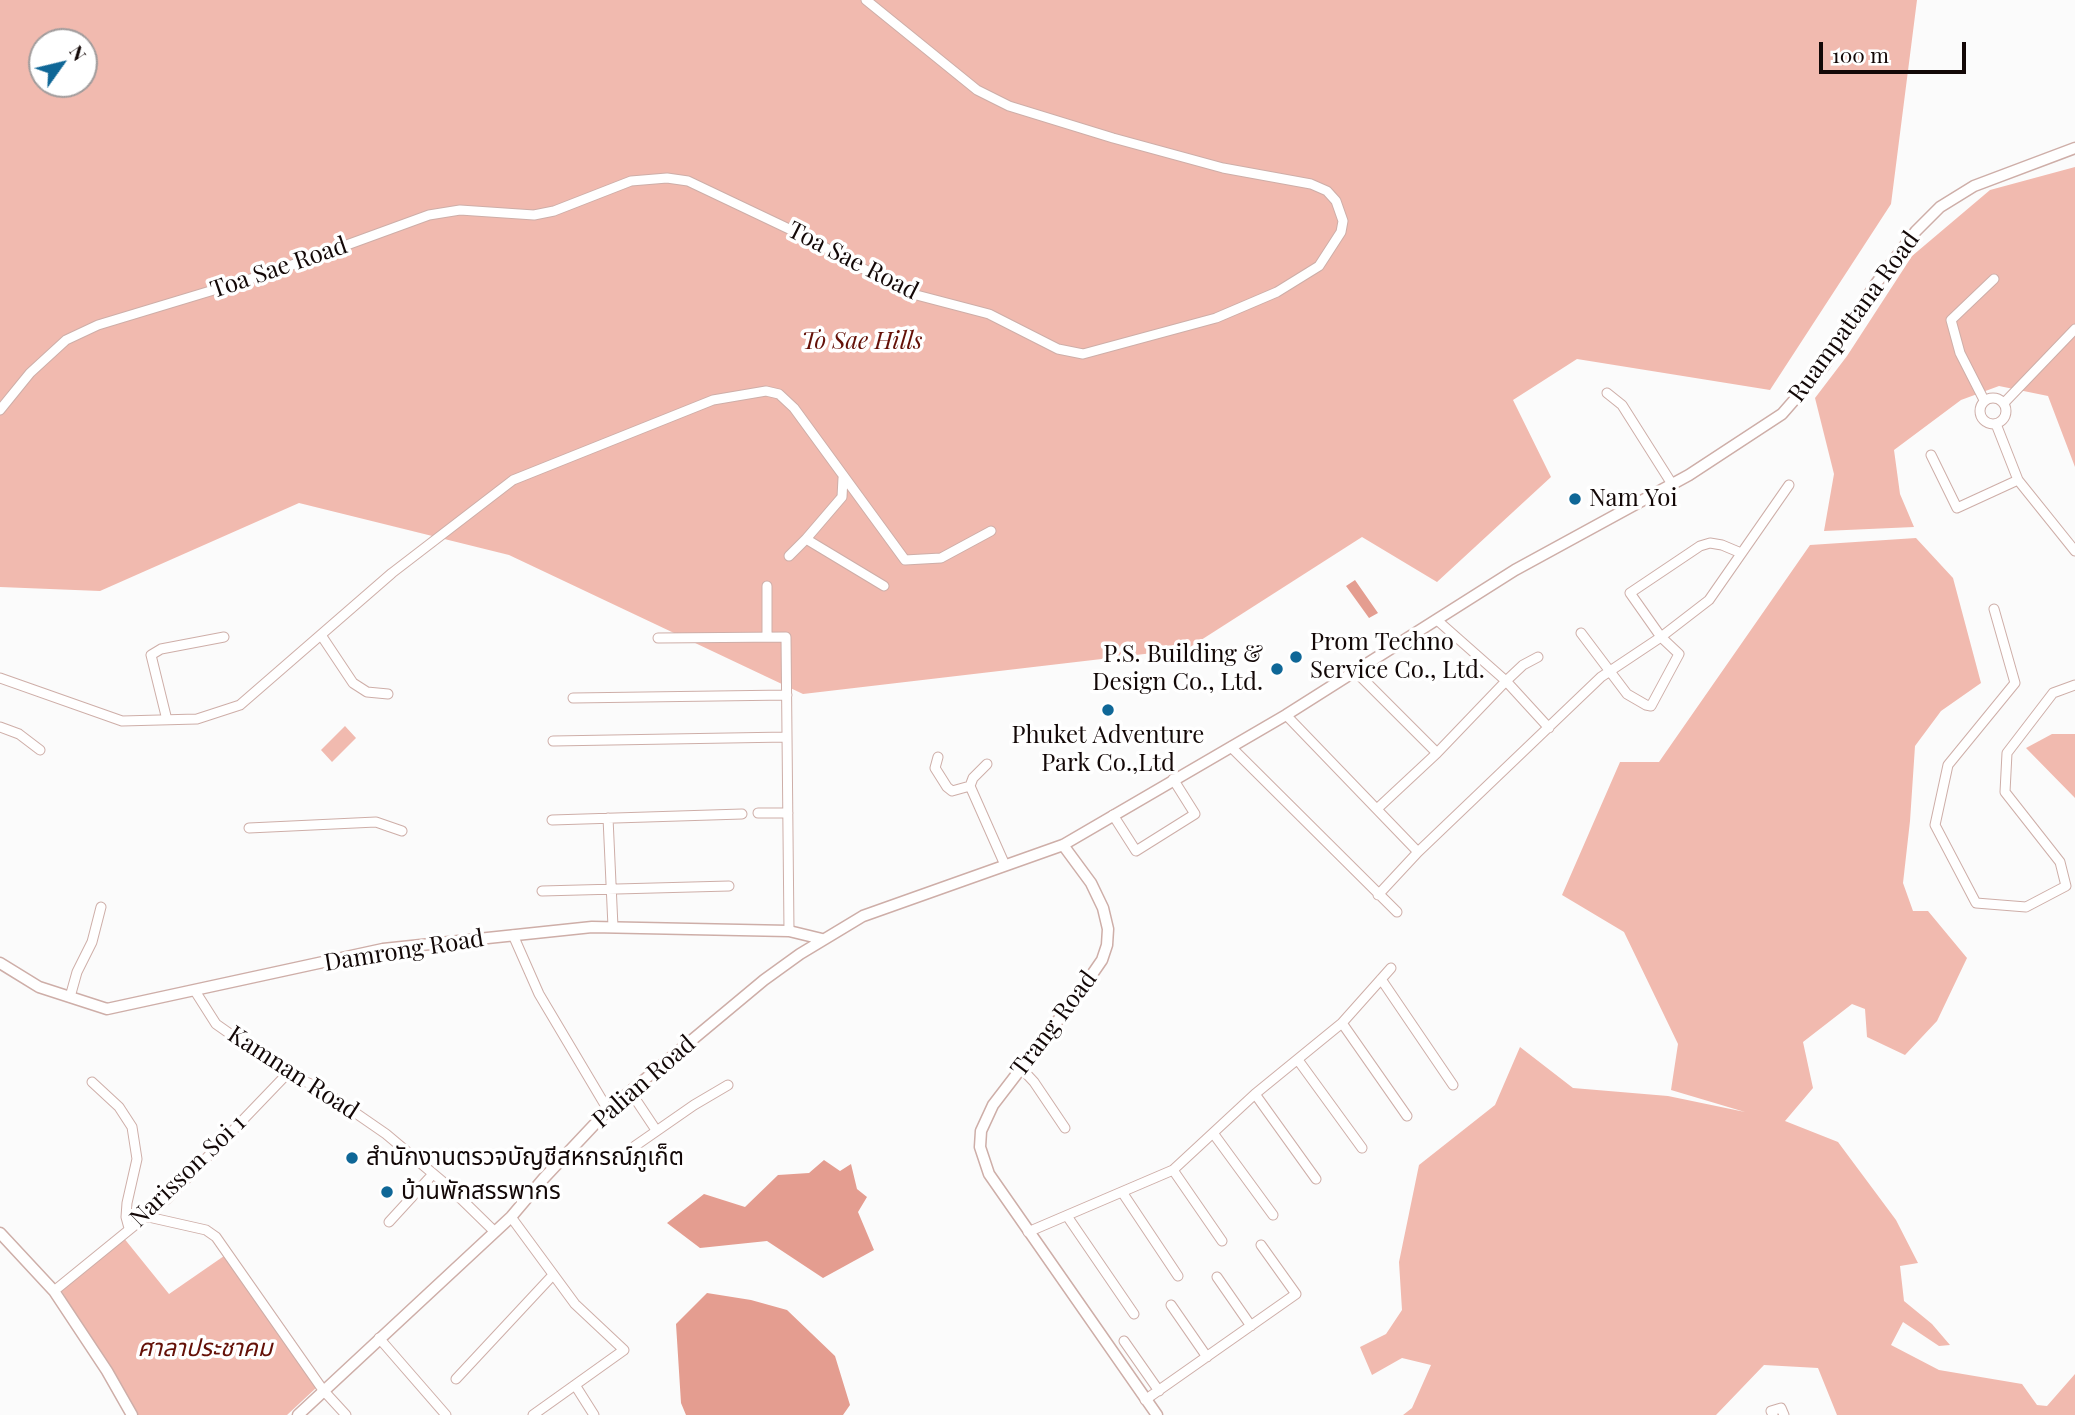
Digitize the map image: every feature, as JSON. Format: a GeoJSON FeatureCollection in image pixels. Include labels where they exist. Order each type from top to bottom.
{"type":"FeatureCollection","features":[{"type":"Feature","properties":{"kind":"street","name":"Toa Sae Road"},"geometry":{"type":"LineString","coordinates":[[0,410],[30,373],[66,340],[98,325],[270,273],[429,215],[460,210],[534,215],[554,212],[631,181],[667,178],[688,181],[808,237],[905,292],[989,314],[1058,349],[1083,354],[1216,318],[1277,292],[1319,266],[1341,232],[1343,220],[1336,201],[1327,191],[1311,184],[1223,167],[1113,138],[1009,106],[977,90],[866,0]]}},
{"type":"Feature","properties":{"kind":"street","name":"Ruampattana Road"},"geometry":{"type":"LineString","coordinates":[[1063,845],[1286,715],[1515,570],[1672,484],[1782,414],[1824,366],[1875,285],[1916,231],[1940,207],[1974,186],[2075,148]]}},
{"type":"Feature","properties":{"kind":"street"},"geometry":{"type":"LineString","coordinates":[[1984,400],[1960,353],[1951,320],[1994,279]]}},
{"type":"Feature","properties":{"kind":"street"},"geometry":{"type":"LineString","coordinates":[[2004,403],[2075,329]]}},
{"type":"Feature","properties":{"kind":"street"},"geometry":{"type":"LineString","coordinates":[[0,678],[122,721],[197,719],[240,705],[392,573],[513,480],[713,400],[766,391],[779,394],[794,408],[905,560],[941,558],[991,531]]}},
{"type":"Feature","properties":{"kind":"street"},"geometry":{"type":"LineString","coordinates":[[1607,393],[1622,405],[1672,484]]}},
{"type":"Feature","properties":{"kind":"street"},"geometry":{"type":"LineString","coordinates":[[1996,397],[2004,403],[2005,417],[1996,424],[1988,423],[1982,418],[1980,408],[1984,400],[1996,397]]}},
{"type":"Feature","properties":{"kind":"street"},"geometry":{"type":"LineString","coordinates":[[1996,424],[2018,480],[2073,545]]}},
{"type":"Feature","properties":{"kind":"street"},"geometry":{"type":"LineString","coordinates":[[1931,455],[1957,508],[2018,480]]}},
{"type":"Feature","properties":{"kind":"street"},"geometry":{"type":"LineString","coordinates":[[789,556],[842,497],[843,478]]}},
{"type":"Feature","properties":{"kind":"street"},"geometry":{"type":"LineString","coordinates":[[1378,895],[1601,677],[1661,637],[1709,600],[1789,485]]}},
{"type":"Feature","properties":{"kind":"street"},"geometry":{"type":"LineString","coordinates":[[806,539],[884,586]]}},
{"type":"Feature","properties":{"kind":"street"},"geometry":{"type":"LineString","coordinates":[[1581,633],[1627,694],[1651,706],[1679,654],[1661,637],[1630,593],[1700,546],[1710,543],[1722,545],[1741,553]]}},
{"type":"Feature","properties":{"kind":"street"},"geometry":{"type":"LineString","coordinates":[[767,586],[767,638]]}},
{"type":"Feature","properties":{"kind":"street"},"geometry":{"type":"LineString","coordinates":[[1994,609],[2015,683],[1948,765],[1935,825],[1976,903],[2026,907],[2066,886],[2060,862],[2005,792],[2007,753],[2053,693],[2075,685]]}},
{"type":"Feature","properties":{"kind":"street"},"geometry":{"type":"LineString","coordinates":[[1437,620],[1506,681],[1549,728]]}},
{"type":"Feature","properties":{"kind":"street"},"geometry":{"type":"LineString","coordinates":[[321,635],[353,683],[367,692],[388,694]]}},
{"type":"Feature","properties":{"kind":"street"},"geometry":{"type":"LineString","coordinates":[[167,720],[151,655],[161,649],[224,637]]}},
{"type":"Feature","properties":{"kind":"street"},"geometry":{"type":"LineString","coordinates":[[658,638],[786,637],[789,931]]}},
{"type":"Feature","properties":{"kind":"street"},"geometry":{"type":"LineString","coordinates":[[1378,808],[1437,753],[1506,681],[1523,665],[1538,657]]}},
{"type":"Feature","properties":{"kind":"street"},"geometry":{"type":"LineString","coordinates":[[1355,671],[1437,753]]}},
{"type":"Feature","properties":{"kind":"street"},"geometry":{"type":"LineString","coordinates":[[573,698],[787,695]]}},
{"type":"Feature","properties":{"kind":"street"},"geometry":{"type":"LineString","coordinates":[[1286,715],[1419,852]]}},
{"type":"Feature","properties":{"kind":"street"},"geometry":{"type":"LineString","coordinates":[[0,727],[19,734],[40,750]]}},
{"type":"Feature","properties":{"kind":"street"},"geometry":{"type":"LineString","coordinates":[[553,741],[787,737]]}},
{"type":"Feature","properties":{"kind":"street"},"geometry":{"type":"LineString","coordinates":[[1231,747],[1396,912]]}},
{"type":"Feature","properties":{"kind":"street"},"geometry":{"type":"LineString","coordinates":[[938,757],[935,768],[947,787],[952,791],[970,786]]}},
{"type":"Feature","properties":{"kind":"street"},"geometry":{"type":"LineString","coordinates":[[987,764],[973,778],[970,786],[1004,865]]}},
{"type":"Feature","properties":{"kind":"street"},"geometry":{"type":"LineString","coordinates":[[1112,815],[1136,851],[1195,814],[1173,779]]}},
{"type":"Feature","properties":{"kind":"street"},"geometry":{"type":"LineString","coordinates":[[758,813],[788,813]]}},
{"type":"Feature","properties":{"kind":"street"},"geometry":{"type":"LineString","coordinates":[[552,820],[742,814]]}},
{"type":"Feature","properties":{"kind":"street"},"geometry":{"type":"LineString","coordinates":[[608,818],[613,927]]}},
{"type":"Feature","properties":{"kind":"street"},"geometry":{"type":"LineString","coordinates":[[249,828],[376,822],[402,831]]}},
{"type":"Feature","properties":{"kind":"street"},"geometry":{"type":"LineString","coordinates":[[822,939],[863,916],[1063,845]]}},
{"type":"Feature","properties":{"kind":"street","name":"Trang Road"},"geometry":{"type":"LineString","coordinates":[[1063,845],[1091,883],[1103,908],[1108,929],[1107,945],[1102,960],[1082,989],[985,1118],[980,1147],[989,1174],[1157,1415]]}},
{"type":"Feature","properties":{"kind":"street"},"geometry":{"type":"LineString","coordinates":[[542,891],[729,886]]}},
{"type":"Feature","properties":{"kind":"street"},"geometry":{"type":"LineString","coordinates":[[70,997],[77,972],[92,942],[100,907]]}},
{"type":"Feature","properties":{"kind":"street","name":"Damrong Road"},"geometry":{"type":"LineString","coordinates":[[0,963],[39,987],[107,1009],[383,949],[513,935],[613,927],[789,931],[822,939]]}},
{"type":"Feature","properties":{"kind":"street"},"geometry":{"type":"LineString","coordinates":[[513,935],[539,994],[608,1111]]}},
{"type":"Feature","properties":{"kind":"street","name":"Palian Road"},"geometry":{"type":"LineString","coordinates":[[298,1415],[510,1217],[544,1178],[630,1091],[764,980],[822,939]]}},
{"type":"Feature","properties":{"kind":"street"},"geometry":{"type":"LineString","coordinates":[[1028,1232],[1173,1170],[1255,1094],[1342,1023],[1391,968]]}},
{"type":"Feature","properties":{"kind":"street"},"geometry":{"type":"LineString","coordinates":[[1381,979],[1453,1085]]}},
{"type":"Feature","properties":{"kind":"street","name":"Kamnan Road"},"geometry":{"type":"LineString","coordinates":[[195,991],[216,1024],[287,1074],[318,1087],[386,1134],[494,1231]]}},
{"type":"Feature","properties":{"kind":"street"},"geometry":{"type":"LineString","coordinates":[[1342,1023],[1407,1116]]}},
{"type":"Feature","properties":{"kind":"street"},"geometry":{"type":"LineString","coordinates":[[1298,1060],[1362,1147]]}},
{"type":"Feature","properties":{"kind":"street"},"geometry":{"type":"LineString","coordinates":[[1021,1068],[1032,1079],[1065,1128]]}},
{"type":"Feature","properties":{"kind":"street","name":"Narisson Soi 1"},"geometry":{"type":"LineString","coordinates":[[54,1291],[167,1199],[287,1074]]}},
{"type":"Feature","properties":{"kind":"street"},"geometry":{"type":"LineString","coordinates":[[92,1082],[119,1107],[132,1128],[136,1159],[127,1203],[126,1217],[129,1228]]}},
{"type":"Feature","properties":{"kind":"street"},"geometry":{"type":"LineString","coordinates":[[635,1146],[728,1085]]}},
{"type":"Feature","properties":{"kind":"street"},"geometry":{"type":"LineString","coordinates":[[630,1091],[656,1130]]}},
{"type":"Feature","properties":{"kind":"street"},"geometry":{"type":"LineString","coordinates":[[1255,1094],[1315,1179]]}},
{"type":"Feature","properties":{"kind":"street"},"geometry":{"type":"LineString","coordinates":[[1213,1133],[1273,1215]]}},
{"type":"Feature","properties":{"kind":"street"},"geometry":{"type":"LineString","coordinates":[[1173,1170],[1222,1241]]}},
{"type":"Feature","properties":{"kind":"street"},"geometry":{"type":"LineString","coordinates":[[389,1223],[433,1174]]}},
{"type":"Feature","properties":{"kind":"street"},"geometry":{"type":"LineString","coordinates":[[1122,1192],[1178,1276]]}},
{"type":"Feature","properties":{"kind":"street"},"geometry":{"type":"LineString","coordinates":[[144,1216],[206,1230],[216,1237],[323,1390],[346,1415]]}},
{"type":"Feature","properties":{"kind":"street"},"geometry":{"type":"LineString","coordinates":[[1066,1216],[1133,1314]]}},
{"type":"Feature","properties":{"kind":"street"},"geometry":{"type":"LineString","coordinates":[[510,1217],[575,1304],[624,1350],[533,1415]]}},
{"type":"Feature","properties":{"kind":"street"},"geometry":{"type":"LineString","coordinates":[[0,1233],[54,1291],[107,1371],[132,1415]]}},
{"type":"Feature","properties":{"kind":"street"},"geometry":{"type":"LineString","coordinates":[[1146,1400],[1296,1294],[1261,1245]]}},
{"type":"Feature","properties":{"kind":"street"},"geometry":{"type":"LineString","coordinates":[[456,1379],[552,1276]]}},
{"type":"Feature","properties":{"kind":"street"},"geometry":{"type":"LineString","coordinates":[[1217,1278],[1251,1326]]}},
{"type":"Feature","properties":{"kind":"street"},"geometry":{"type":"LineString","coordinates":[[1171,1305],[1207,1357]]}},
{"type":"Feature","properties":{"kind":"street"},"geometry":{"type":"LineString","coordinates":[[379,1338],[446,1415]]}},
{"type":"Feature","properties":{"kind":"street"},"geometry":{"type":"LineString","coordinates":[[1124,1341],[1159,1391]]}},
{"type":"Feature","properties":{"kind":"street"},"geometry":{"type":"LineString","coordinates":[[575,1385],[594,1415]]}},
{"type":"Feature","properties":{"kind":"street"},"geometry":{"type":"LineString","coordinates":[[1773,1415],[1771,1411],[1781,1408],[1784,1415]]}},
{"type":"Feature","properties":{"kind":"green space","name":"To Sae Hills"},"geometry":{"type":"Polygon","coordinates":[[[0,0],[1917,0],[1891,204],[1770,390],[1577,359],[1513,400],[1551,477],[1437,582],[1362,537],[1187,649],[803,694],[509,555],[299,503],[100,591],[0,587],[0,0]]]}},
{"type":"Feature","properties":{"kind":"green space"},"geometry":{"type":"Polygon","coordinates":[[[2075,167],[2075,467],[2048,396],[1999,386],[1961,400],[1894,450],[1900,494],[1914,527],[1824,531],[1834,474],[1815,398],[1847,356],[1912,256],[1990,190],[2075,167]]]}},
{"type":"Feature","properties":{"kind":"green space"},"geometry":{"type":"Polygon","coordinates":[[[1916,538],[1953,578],[1981,683],[1941,711],[1915,746],[1903,883],[1913,911],[1928,911],[1967,958],[1937,1021],[1905,1055],[1867,1037],[1865,1009],[1852,1004],[1803,1042],[1813,1088],[1785,1121],[1838,1142],[1896,1220],[1918,1263],[1900,1266],[1904,1301],[1932,1324],[1950,1345],[1939,1346],[1903,1322],[1891,1345],[1939,1370],[2022,1384],[2037,1405],[2047,1406],[2075,1374],[2075,1415],[1837,1415],[1818,1368],[1764,1365],[1716,1415],[1403,1415],[1412,1408],[1431,1365],[1402,1358],[1372,1375],[1360,1347],[1386,1334],[1402,1310],[1399,1262],[1419,1165],[1495,1105],[1520,1047],[1573,1088],[1668,1096],[1745,1112],[1671,1090],[1678,1044],[1624,932],[1562,895],[1620,762],[1659,762],[1810,545],[1916,538]]]}},
{"type":"Feature","properties":{"kind":"green space"},"geometry":{"type":"Polygon","coordinates":[[[345,726],[356,738],[332,762],[321,750],[345,726]]]}},
{"type":"Feature","properties":{"kind":"green space"},"geometry":{"type":"Polygon","coordinates":[[[2052,734],[2075,734],[2075,798],[2026,748],[2052,734]]]}},
{"type":"Feature","properties":{"kind":"green space","name":"ศาลาประชาคม"},"geometry":{"type":"Polygon","coordinates":[[[123,1237],[169,1294],[224,1256],[316,1388],[287,1415],[136,1415],[61,1290],[123,1237]]]}},
{"type":"Feature","properties":{"kind":"shaded area"},"geometry":{"type":"Polygon","coordinates":[[[1355,580],[1378,613],[1369,618],[1346,586],[1355,580]]]}},
{"type":"Feature","properties":{"kind":"shaded area"},"geometry":{"type":"Polygon","coordinates":[[[824,1160],[840,1171],[851,1164],[857,1189],[867,1197],[858,1212],[874,1250],[823,1278],[767,1241],[700,1248],[667,1223],[704,1194],[745,1207],[778,1175],[809,1173],[824,1160]]]}},
{"type":"Feature","properties":{"kind":"shaded area"},"geometry":{"type":"Polygon","coordinates":[[[707,1293],[751,1300],[787,1310],[835,1356],[850,1405],[843,1415],[686,1415],[681,1403],[676,1324],[707,1293]]]}},
{"type":"Feature","properties":{"kind":"place","name":"Nam Yoi"},"geometry":{"type":"Point","coordinates":[1575,499]}},
{"type":"Feature","properties":{"kind":"place","name":"Prom Techno Service Co., Ltd."},"geometry":{"type":"Point","coordinates":[1296,657]}},
{"type":"Feature","properties":{"kind":"place","name":"P.S. Building & Design Co., Ltd."},"geometry":{"type":"Point","coordinates":[1277,669]}},
{"type":"Feature","properties":{"kind":"place","name":"Phuket Adventure Park Co.,Ltd"},"geometry":{"type":"Point","coordinates":[1108,710]}},
{"type":"Feature","properties":{"kind":"place","name":"สำนักงานตรวจบัญชีสหกรณ์ภูเก็ต"},"geometry":{"type":"Point","coordinates":[352,1158]}},
{"type":"Feature","properties":{"kind":"place","name":"บ้านพักสรรพากร"},"geometry":{"type":"Point","coordinates":[387,1192]}}]}
